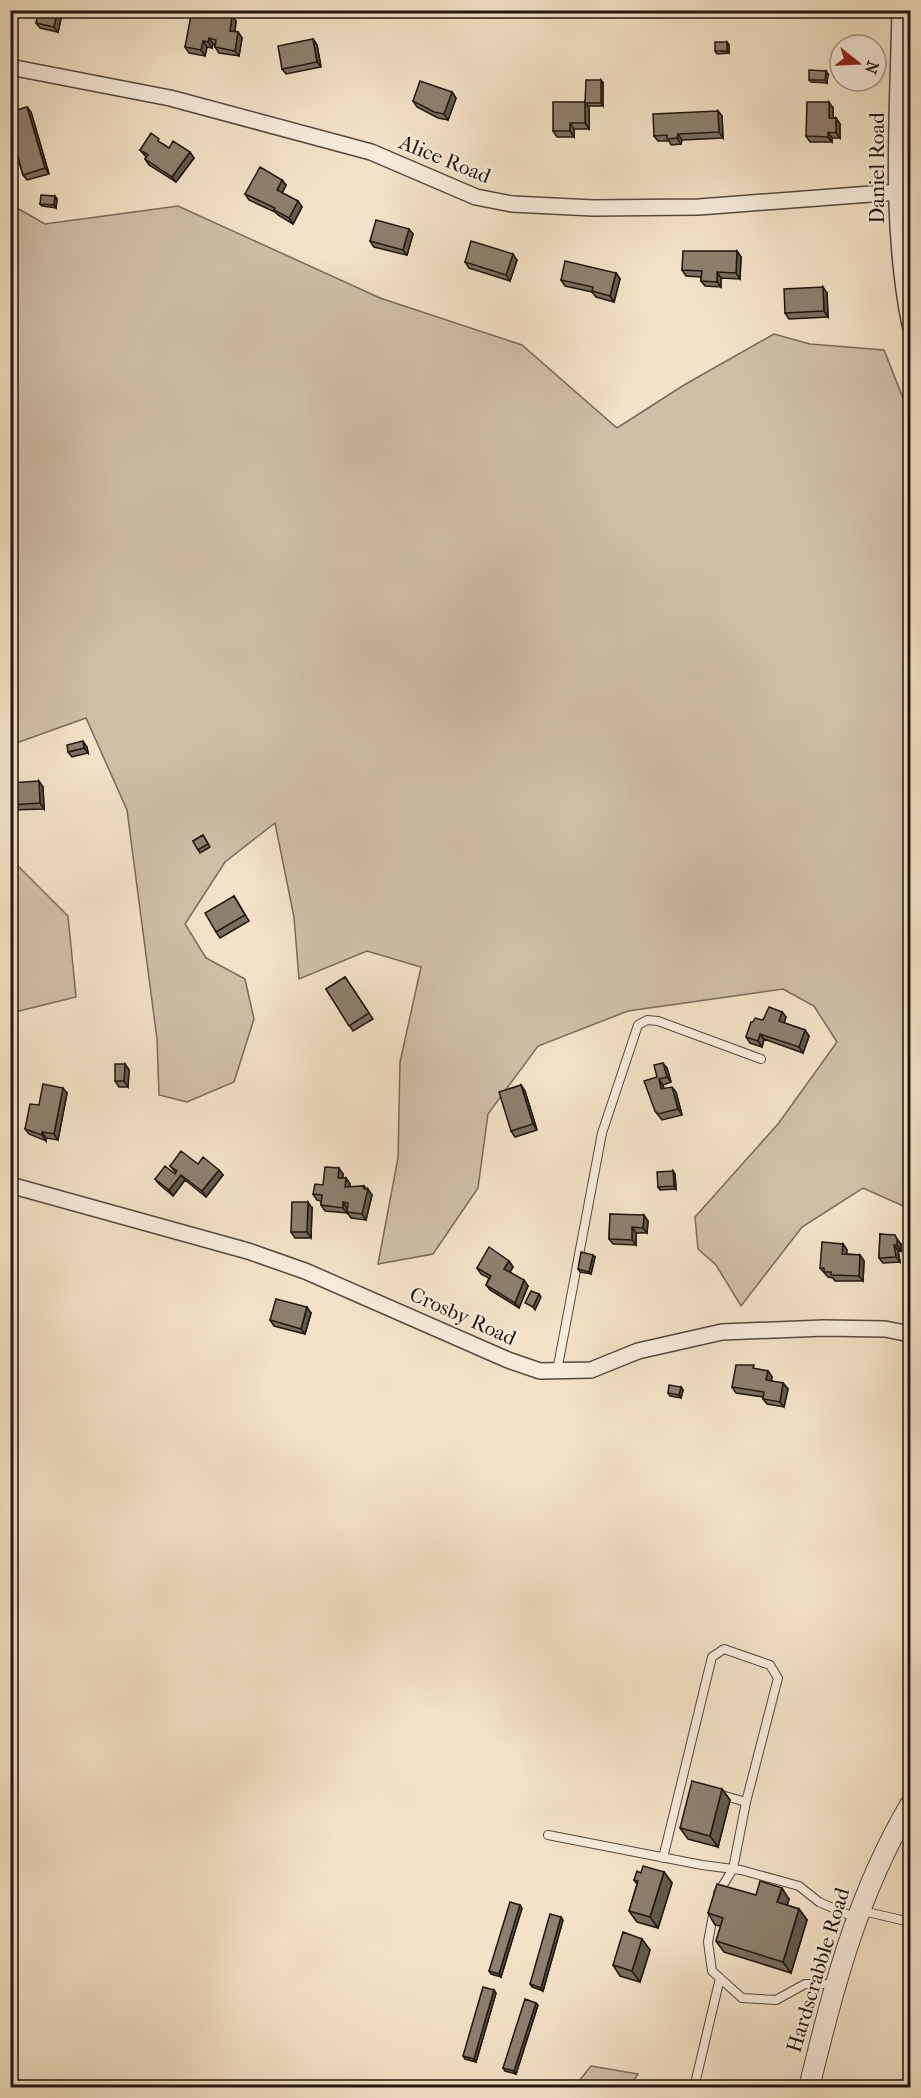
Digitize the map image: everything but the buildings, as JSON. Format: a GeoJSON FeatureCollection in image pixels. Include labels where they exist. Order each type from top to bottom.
{"type":"FeatureCollection","features":[{"type":"Feature","properties":{"kind":"street","name":"Daniel Road"},"geometry":{"type":"LineString","coordinates":[[900,10],[903,192],[899,250],[910,324]]}},
{"type":"Feature","properties":{"kind":"street","name":"Alice Road"},"geometry":{"type":"LineString","coordinates":[[10,67],[170,98],[371,152],[476,197],[512,204],[593,208],[699,207],[903,192]]}},
{"type":"Feature","properties":{"kind":"street","name":"Crosby Road"},"geometry":{"type":"LineString","coordinates":[[10,1185],[248,1251],[377,1301],[508,1360],[540,1371],[591,1370],[638,1351],[722,1332],[824,1328],[885,1329],[910,1334]]}},
{"type":"Feature","properties":{"kind":"street","name":"Hardscrabble Road"},"geometry":{"type":"LineString","coordinates":[[809,2088],[835,1984],[857,1914],[890,1839],[910,1805]]}},
{"type":"Feature","properties":{"kind":"lane"},"geometry":{"type":"LineString","coordinates":[[556,1371],[602,1133],[638,1025],[647,1020],[658,1022],[761,1059]]}},
{"type":"Feature","properties":{"kind":"lane"},"geometry":{"type":"LineString","coordinates":[[663,1858],[712,1657],[724,1649],[770,1665],[778,1678],[746,1802],[734,1869],[716,1895],[708,1942],[712,1971],[742,1998],[776,2001],[805,1984],[835,1984]]}},
{"type":"Feature","properties":{"kind":"lane"},"geometry":{"type":"LineString","coordinates":[[680,1783],[691,1786]]}},
{"type":"Feature","properties":{"kind":"lane"},"geometry":{"type":"LineString","coordinates":[[712,1793],[746,1802]]}},
{"type":"Feature","properties":{"kind":"lane"},"geometry":{"type":"LineString","coordinates":[[548,1835],[663,1858],[734,1869],[799,1886],[819,1902],[857,1914],[910,1922]]}},
{"type":"Feature","properties":{"kind":"lane"},"geometry":{"type":"LineString","coordinates":[[694,2088],[720,1978]]}},
{"type":"Feature","properties":{"kind":"shaded area"},"geometry":{"type":"Polygon","coordinates":[[[10,204],[45,224],[178,206],[380,298],[522,345],[617,428],[684,385],[774,334],[810,344],[884,350],[910,416],[910,1209],[863,1188],[802,1227],[741,1306],[716,1265],[698,1249],[695,1217],[778,1124],[837,1042],[814,1006],[783,989],[628,1011],[538,1046],[488,1114],[478,1188],[433,1254],[378,1264],[398,1158],[400,1062],[421,967],[367,951],[299,979],[294,917],[275,823],[225,862],[185,924],[206,958],[245,979],[254,1019],[234,1082],[187,1102],[159,1095],[157,1039],[127,810],[86,718],[11,745],[10,204]]]}},
{"type":"Feature","properties":{"kind":"shaded area"},"geometry":{"type":"Polygon","coordinates":[[[10,858],[68,916],[76,997],[11,1013],[10,858]]]}},
{"type":"Feature","properties":{"kind":"shaded area"},"geometry":{"type":"Polygon","coordinates":[[[591,2066],[638,2074],[629,2087],[574,2087],[591,2066]]]}}]}
